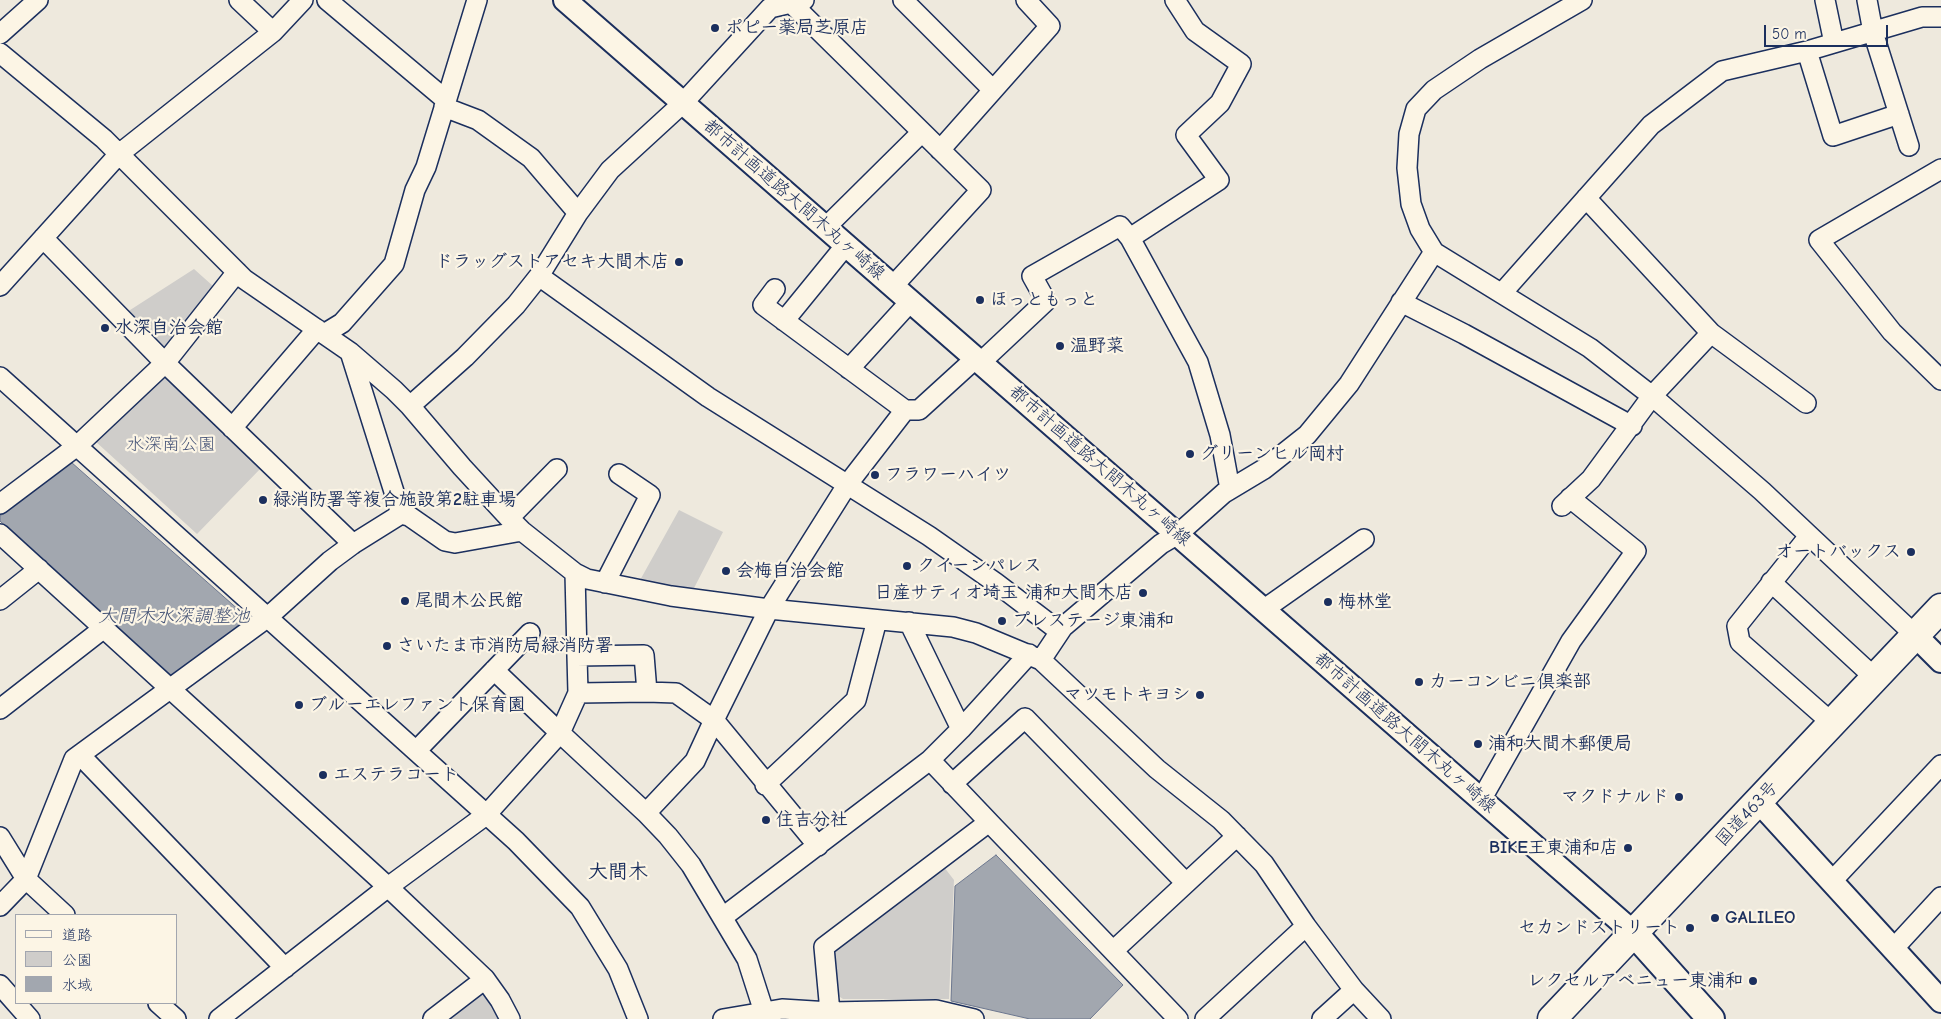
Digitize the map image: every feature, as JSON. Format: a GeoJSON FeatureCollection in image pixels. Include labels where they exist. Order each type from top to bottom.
{"type":"FeatureCollection","features":[{"type":"Feature","properties":{"kind":"highway","name":"国道463号"},"geometry":{"type":"LineString","coordinates":[[1552,1019],[1941,608]]}},
{"type":"Feature","properties":{"kind":"main road"},"geometry":{"type":"LineString","coordinates":[[1634,933],[1711,1019]]}},
{"type":"Feature","properties":{"kind":"street"},"geometry":{"type":"LineString","coordinates":[[0,34],[38,0]]}},
{"type":"Feature","properties":{"kind":"street"},"geometry":{"type":"LineString","coordinates":[[239,0],[273,32]]}},
{"type":"Feature","properties":{"kind":"street"},"geometry":{"type":"LineString","coordinates":[[0,286],[119,154],[273,32],[303,0]]}},
{"type":"Feature","properties":{"kind":"street"},"geometry":{"type":"LineString","coordinates":[[327,0],[445,103],[478,120],[531,158],[578,213]]}},
{"type":"Feature","properties":{"kind":"street"},"geometry":{"type":"LineString","coordinates":[[232,428],[321,331],[342,323],[394,264],[415,190],[426,167],[477,0]]}},
{"type":"Feature","properties":{"kind":"street","name":"都市計画道路大間木丸ヶ崎線"},"geometry":{"type":"LineString","coordinates":[[564,0],[1634,933]]}},
{"type":"Feature","properties":{"kind":"street"},"geometry":{"type":"LineString","coordinates":[[903,0],[993,90]]}},
{"type":"Feature","properties":{"kind":"street"},"geometry":{"type":"LineString","coordinates":[[940,150],[1050,26],[1026,0]]}},
{"type":"Feature","properties":{"kind":"street"},"geometry":{"type":"LineString","coordinates":[[1130,238],[1219,180],[1186,136],[1220,103],[1241,64],[1195,31],[1175,0]]}},
{"type":"Feature","properties":{"kind":"street"},"geometry":{"type":"LineString","coordinates":[[1582,0],[1480,59],[1434,90],[1416,109],[1409,134],[1407,168],[1411,204],[1420,229],[1434,252],[1590,348],[1652,396],[1762,491],[1941,662]]}},
{"type":"Feature","properties":{"kind":"street"},"geometry":{"type":"LineString","coordinates":[[1825,0],[1834,43]]}},
{"type":"Feature","properties":{"kind":"street"},"geometry":{"type":"LineString","coordinates":[[1867,0],[1873,32],[1910,146]]}},
{"type":"Feature","properties":{"kind":"street"},"geometry":{"type":"LineString","coordinates":[[410,406],[493,330],[516,305],[538,276],[578,213],[610,170],[683,103],[766,4],[797,2],[980,190],[892,286]]}},
{"type":"Feature","properties":{"kind":"street"},"geometry":{"type":"LineString","coordinates":[[1502,293],[1651,125],[1722,71],[1807,51],[1922,17],[1941,17]]}},
{"type":"Feature","properties":{"kind":"street"},"geometry":{"type":"LineString","coordinates":[[1807,51],[1832,136],[1899,114]]}},
{"type":"Feature","properties":{"kind":"street"},"geometry":{"type":"LineString","coordinates":[[0,53],[104,139],[244,279],[350,352],[410,406],[462,467],[516,525],[575,573],[587,579],[663,594],[769,609],[964,629],[1035,657],[1157,770],[1217,816],[1264,864],[1306,926],[1354,990],[1381,1019]]}},
{"type":"Feature","properties":{"kind":"street"},"geometry":{"type":"LineString","coordinates":[[826,228],[922,132]]}},
{"type":"Feature","properties":{"kind":"street"},"geometry":{"type":"LineString","coordinates":[[1940,171],[1819,240],[1892,332],[1941,380]]}},
{"type":"Feature","properties":{"kind":"street"},"geometry":{"type":"LineString","coordinates":[[1586,198],[1711,333],[1806,404]]}},
{"type":"Feature","properties":{"kind":"street"},"geometry":{"type":"LineString","coordinates":[[775,289],[763,305],[905,410],[919,410],[1046,301],[1032,276],[1120,226],[1130,238],[1198,362],[1220,435],[1230,489]]}},
{"type":"Feature","properties":{"kind":"street"},"geometry":{"type":"LineString","coordinates":[[43,238],[165,363],[353,544]]}},
{"type":"Feature","properties":{"kind":"street"},"geometry":{"type":"LineString","coordinates":[[784,321],[846,245]]}},
{"type":"Feature","properties":{"kind":"street"},"geometry":{"type":"LineString","coordinates":[[723,917],[930,760],[1059,631],[1230,489],[1264,469],[1294,446],[1316,425],[1349,384],[1434,252]]}},
{"type":"Feature","properties":{"kind":"street"},"geometry":{"type":"LineString","coordinates":[[0,504],[77,446],[165,363],[237,272]]}},
{"type":"Feature","properties":{"kind":"street"},"geometry":{"type":"LineString","coordinates":[[538,276],[708,396],[929,536],[996,583],[1059,631]]}},
{"type":"Feature","properties":{"kind":"street"},"geometry":{"type":"LineString","coordinates":[[849,369],[910,302]]}},
{"type":"Feature","properties":{"kind":"street"},"geometry":{"type":"LineString","coordinates":[[1401,302],[1464,334],[1632,426]]}},
{"type":"Feature","properties":{"kind":"street"},"geometry":{"type":"LineString","coordinates":[[1481,800],[1571,641],[1636,551],[1566,502],[1591,479],[1632,426],[1652,396],[1711,333]]}},
{"type":"Feature","properties":{"kind":"street"},"geometry":{"type":"LineString","coordinates":[[350,352],[401,514]]}},
{"type":"Feature","properties":{"kind":"street"},"geometry":{"type":"LineString","coordinates":[[0,377],[516,841],[580,907],[618,970],[638,1019]]}},
{"type":"Feature","properties":{"kind":"street"},"geometry":{"type":"LineString","coordinates":[[646,812],[695,761],[769,609],[847,484],[905,410]]}},
{"type":"Feature","properties":{"kind":"street"},"geometry":{"type":"LineString","coordinates":[[0,906],[26,879],[74,759],[268,617],[318,571],[353,544],[401,514],[409,516],[445,541],[455,543],[516,525],[557,469]]}},
{"type":"Feature","properties":{"kind":"street"},"geometry":{"type":"LineString","coordinates":[[605,583],[650,495],[618,474]]}},
{"type":"Feature","properties":{"kind":"street"},"geometry":{"type":"LineString","coordinates":[[0,534],[388,887],[485,979],[500,1000],[510,1019]]}},
{"type":"Feature","properties":{"kind":"street"},"geometry":{"type":"LineString","coordinates":[[1810,536],[1737,626],[1740,642],[1832,723]]}},
{"type":"Feature","properties":{"kind":"street"},"geometry":{"type":"LineString","coordinates":[[1264,610],[1364,539]]}},
{"type":"Feature","properties":{"kind":"street"},"geometry":{"type":"LineString","coordinates":[[0,600],[39,570]]}},
{"type":"Feature","properties":{"kind":"street"},"geometry":{"type":"LineString","coordinates":[[219,1019],[388,887],[486,815],[560,734],[578,692],[575,573]]}},
{"type":"Feature","properties":{"kind":"street"},"geometry":{"type":"LineString","coordinates":[[1771,582],[1875,678]]}},
{"type":"Feature","properties":{"kind":"street"},"geometry":{"type":"LineString","coordinates":[[765,785],[856,700],[876,620]]}},
{"type":"Feature","properties":{"kind":"street"},"geometry":{"type":"LineString","coordinates":[[909,622],[961,730]]}},
{"type":"Feature","properties":{"kind":"street"},"geometry":{"type":"LineString","coordinates":[[0,709],[104,628]]}},
{"type":"Feature","properties":{"kind":"street"},"geometry":{"type":"LineString","coordinates":[[416,751],[530,633]]}},
{"type":"Feature","properties":{"kind":"street"},"geometry":{"type":"LineString","coordinates":[[577,656],[644,655],[646,692]]}},
{"type":"Feature","properties":{"kind":"street"},"geometry":{"type":"LineString","coordinates":[[494,670],[560,734],[646,812],[668,836],[691,866],[748,959],[764,1012]]}},
{"type":"Feature","properties":{"kind":"street"},"geometry":{"type":"LineString","coordinates":[[578,692],[676,693],[714,720],[765,785],[818,846]]}},
{"type":"Feature","properties":{"kind":"street"},"geometry":{"type":"LineString","coordinates":[[952,784],[1025,718],[1186,884]]}},
{"type":"Feature","properties":{"kind":"street"},"geometry":{"type":"LineString","coordinates":[[80,755],[285,968]]}},
{"type":"Feature","properties":{"kind":"street"},"geometry":{"type":"LineString","coordinates":[[930,760],[1178,1019]]}},
{"type":"Feature","properties":{"kind":"street"},"geometry":{"type":"LineString","coordinates":[[1832,881],[1941,765]]}},
{"type":"Feature","properties":{"kind":"street"},"geometry":{"type":"LineString","coordinates":[[1759,802],[1941,1001]]}},
{"type":"Feature","properties":{"kind":"street"},"geometry":{"type":"LineString","coordinates":[[830,1012],[824,947],[989,822]]}},
{"type":"Feature","properties":{"kind":"street"},"geometry":{"type":"LineString","coordinates":[[0,836],[26,879],[64,914]]}},
{"type":"Feature","properties":{"kind":"street"},"geometry":{"type":"LineString","coordinates":[[1113,951],[1237,836]]}},
{"type":"Feature","properties":{"kind":"street"},"geometry":{"type":"LineString","coordinates":[[1894,948],[1941,898]]}},
{"type":"Feature","properties":{"kind":"street"},"geometry":{"type":"LineString","coordinates":[[1205,1019],[1306,926]]}},
{"type":"Feature","properties":{"kind":"street"},"geometry":{"type":"LineString","coordinates":[[433,1019],[485,979]]}},
{"type":"Feature","properties":{"kind":"street"},"geometry":{"type":"LineString","coordinates":[[0,985],[15,1002]]}},
{"type":"Feature","properties":{"kind":"street"},"geometry":{"type":"LineString","coordinates":[[1322,1019],[1354,990]]}},
{"type":"Feature","properties":{"kind":"street"},"geometry":{"type":"LineString","coordinates":[[17,1004],[30,1019]]}},
{"type":"Feature","properties":{"kind":"street"},"geometry":{"type":"LineString","coordinates":[[159,1004],[176,1019]]}},
{"type":"Feature","properties":{"kind":"street"},"geometry":{"type":"LineString","coordinates":[[723,1019],[782,1009],[935,1015],[974,1019]]}},
{"type":"Feature","properties":{"kind":"green space"},"geometry":{"type":"Polygon","coordinates":[[[194,269],[213,286],[167,347],[161,347],[127,312],[194,269]]]}},
{"type":"Feature","properties":{"kind":"green space","name":"水深南公園"},"geometry":{"type":"Polygon","coordinates":[[[162,373],[262,467],[197,534],[95,441],[162,373]]]}},
{"type":"Feature","properties":{"kind":"green space"},"geometry":{"type":"Polygon","coordinates":[[[679,510],[723,532],[693,590],[639,582],[679,510]]]}},
{"type":"Feature","properties":{"kind":"green space"},"geometry":{"type":"Polygon","coordinates":[[[944,867],[954,880],[949,999],[843,999],[837,995],[832,955],[838,945],[944,867]]]}},
{"type":"Feature","properties":{"kind":"green space"},"geometry":{"type":"Polygon","coordinates":[[[479,993],[486,994],[500,1019],[447,1019],[479,993]]]}},
{"type":"Feature","properties":{"kind":"water","name":"大間木水深調整池"},"geometry":{"type":"Polygon","coordinates":[[[71,462],[249,619],[171,680],[0,521],[0,516],[71,462]]]}},
{"type":"Feature","properties":{"kind":"water"},"geometry":{"type":"Polygon","coordinates":[[[996,855],[1123,985],[1090,1019],[1030,1019],[951,1001],[955,886],[996,855]]]}},
{"type":"Feature","properties":{"kind":"place","name":"ポピー薬局芝原店"},"geometry":{"type":"Point","coordinates":[715,28]}},
{"type":"Feature","properties":{"kind":"place","name":"ドラッグストアセキ大間木店"},"geometry":{"type":"Point","coordinates":[679,262]}},
{"type":"Feature","properties":{"kind":"place","name":"ほっともっと"},"geometry":{"type":"Point","coordinates":[980,300]}},
{"type":"Feature","properties":{"kind":"place","name":"水深自治会館"},"geometry":{"type":"Point","coordinates":[105,328]}},
{"type":"Feature","properties":{"kind":"place","name":"温野菜"},"geometry":{"type":"Point","coordinates":[1060,346]}},
{"type":"Feature","properties":{"kind":"place","name":"グリーンヒル岡村"},"geometry":{"type":"Point","coordinates":[1190,454]}},
{"type":"Feature","properties":{"kind":"place","name":"フラワーハイツ"},"geometry":{"type":"Point","coordinates":[875,475]}},
{"type":"Feature","properties":{"kind":"place","name":"緑消防署等複合施設第2駐車場"},"geometry":{"type":"Point","coordinates":[263,500]}},
{"type":"Feature","properties":{"kind":"place","name":"オートバックス"},"geometry":{"type":"Point","coordinates":[1911,552]}},
{"type":"Feature","properties":{"kind":"place","name":"クイーンパレス"},"geometry":{"type":"Point","coordinates":[907,566]}},
{"type":"Feature","properties":{"kind":"place","name":"会梅自治会館"},"geometry":{"type":"Point","coordinates":[726,571]}},
{"type":"Feature","properties":{"kind":"place","name":"日産サティオ埼玉 浦和大間木店"},"geometry":{"type":"Point","coordinates":[1143,593]}},
{"type":"Feature","properties":{"kind":"place","name":"尾間木公民館"},"geometry":{"type":"Point","coordinates":[405,601]}},
{"type":"Feature","properties":{"kind":"place","name":"梅林堂"},"geometry":{"type":"Point","coordinates":[1328,602]}},
{"type":"Feature","properties":{"kind":"place","name":"プレステージ東浦和"},"geometry":{"type":"Point","coordinates":[1002,621]}},
{"type":"Feature","properties":{"kind":"place","name":"さいたま市消防局緑消防署"},"geometry":{"type":"Point","coordinates":[387,646]}},
{"type":"Feature","properties":{"kind":"place","name":"カーコンビニ倶楽部"},"geometry":{"type":"Point","coordinates":[1419,682]}},
{"type":"Feature","properties":{"kind":"place","name":"マツモトキヨシ"},"geometry":{"type":"Point","coordinates":[1200,695]}},
{"type":"Feature","properties":{"kind":"place","name":"ブルーエレファント保育園"},"geometry":{"type":"Point","coordinates":[299,705]}},
{"type":"Feature","properties":{"kind":"place","name":"浦和大間木郵便局"},"geometry":{"type":"Point","coordinates":[1478,744]}},
{"type":"Feature","properties":{"kind":"place","name":"エステラコート"},"geometry":{"type":"Point","coordinates":[323,775]}},
{"type":"Feature","properties":{"kind":"place","name":"マクドナルド"},"geometry":{"type":"Point","coordinates":[1679,797]}},
{"type":"Feature","properties":{"kind":"place","name":"住吉分社"},"geometry":{"type":"Point","coordinates":[766,820]}},
{"type":"Feature","properties":{"kind":"place","name":"BIKE王東浦和店"},"geometry":{"type":"Point","coordinates":[1628,848]}},
{"type":"Feature","properties":{"kind":"place","name":"GALILEO"},"geometry":{"type":"Point","coordinates":[1715,918]}},
{"type":"Feature","properties":{"kind":"place","name":"セカンドストリート"},"geometry":{"type":"Point","coordinates":[1690,928]}},
{"type":"Feature","properties":{"kind":"place","name":"レクセルアベニュー東浦和"},"geometry":{"type":"Point","coordinates":[1753,981]}},
{"type":"Feature","properties":{"kind":"district","name":"大間木"},"geometry":{"type":"Point","coordinates":[618,872]}}]}
